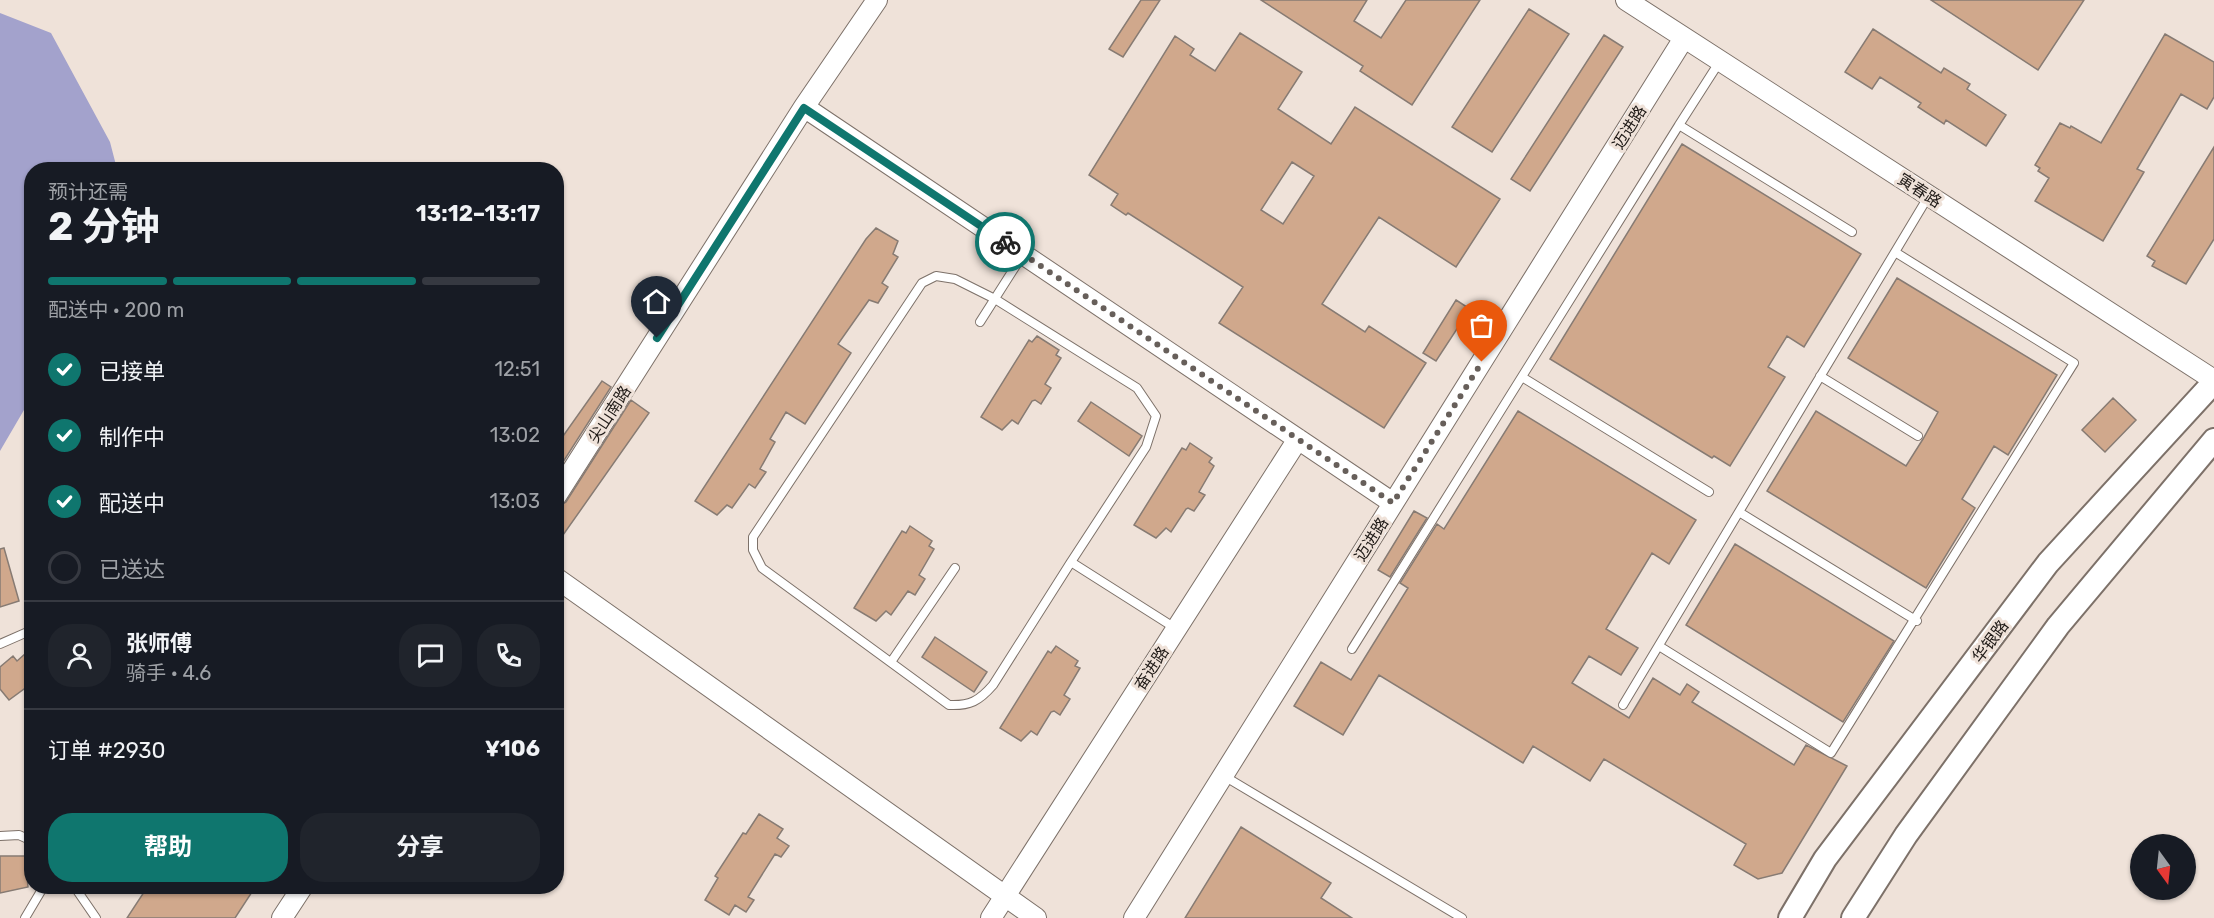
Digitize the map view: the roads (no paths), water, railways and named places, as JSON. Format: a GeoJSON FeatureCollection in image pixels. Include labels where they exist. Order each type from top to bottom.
{"type":"FeatureCollection","features":[{"type":"Feature","properties":{"kind":"main road","name":"华银路"},"geometry":{"type":"LineString","coordinates":[[1790,918],[1825,859],[2048,563],[2214,381]]}},
{"type":"Feature","properties":{"kind":"main road"},"geometry":{"type":"LineString","coordinates":[[1853,918],[1906,835],[2058,626],[2214,440]]}},
{"type":"Feature","properties":{"kind":"street","name":"尖山南路"},"geometry":{"type":"LineString","coordinates":[[564,483],[804,108],[877,0]]}},
{"type":"Feature","properties":{"kind":"street","name":"寅春路"},"geometry":{"type":"LineString","coordinates":[[1626,0],[2214,381]]}},
{"type":"Feature","properties":{"kind":"street","name":"迈进路"},"geometry":{"type":"LineString","coordinates":[[1134,918],[1684,38]]}},
{"type":"Feature","properties":{"kind":"street"},"geometry":{"type":"LineString","coordinates":[[804,108],[1393,503]]}},
{"type":"Feature","properties":{"kind":"street","name":"奋进路"},"geometry":{"type":"LineString","coordinates":[[991,918],[1298,439]]}},
{"type":"Feature","properties":{"kind":"street"},"geometry":{"type":"LineString","coordinates":[[564,584],[1035,918]]}},
{"type":"Feature","properties":{"kind":"street"},"geometry":{"type":"LineString","coordinates":[[282,918],[298,894]]}},
{"type":"Feature","properties":{"kind":"lane"},"geometry":{"type":"LineString","coordinates":[[1352,649],[1720,61]]}},
{"type":"Feature","properties":{"kind":"lane"},"geometry":{"type":"LineString","coordinates":[[1679,125],[1852,232]]}},
{"type":"Feature","properties":{"kind":"lane"},"geometry":{"type":"LineString","coordinates":[[1623,705],[1929,195]]}},
{"type":"Feature","properties":{"kind":"lane"},"geometry":{"type":"LineString","coordinates":[[1659,646],[1831,753],[2074,363],[1895,252]]}},
{"type":"Feature","properties":{"kind":"lane"},"geometry":{"type":"LineString","coordinates":[[980,322],[1023,254]]}},
{"type":"Feature","properties":{"kind":"lane"},"geometry":{"type":"LineString","coordinates":[[936,276],[955,279],[995,299],[1137,388],[1156,416],[1155,426],[1146,447],[1071,562],[993,686],[980,699],[966,706],[949,705],[762,568],[753,550],[753,537],[922,283],[936,276]]}},
{"type":"Feature","properties":{"kind":"lane"},"geometry":{"type":"LineString","coordinates":[[1820,376],[1918,436]]}},
{"type":"Feature","properties":{"kind":"lane"},"geometry":{"type":"LineString","coordinates":[[1522,377],[1709,492]]}},
{"type":"Feature","properties":{"kind":"lane"},"geometry":{"type":"LineString","coordinates":[[1738,512],[1917,621]]}},
{"type":"Feature","properties":{"kind":"lane"},"geometry":{"type":"LineString","coordinates":[[1071,562],[1176,629]]}},
{"type":"Feature","properties":{"kind":"lane"},"geometry":{"type":"LineString","coordinates":[[891,662],[955,568]]}},
{"type":"Feature","properties":{"kind":"lane"},"geometry":{"type":"LineString","coordinates":[[0,644],[24,634]]}},
{"type":"Feature","properties":{"kind":"lane"},"geometry":{"type":"LineString","coordinates":[[1223,775],[1462,918]]}},
{"type":"Feature","properties":{"kind":"lane"},"geometry":{"type":"LineString","coordinates":[[0,836],[19,835],[24,837]]}},
{"type":"Feature","properties":{"kind":"lane"},"geometry":{"type":"LineString","coordinates":[[25,918],[39,894]]}},
{"type":"Feature","properties":{"kind":"lane"},"geometry":{"type":"LineString","coordinates":[[80,894],[96,918]]}}]}
